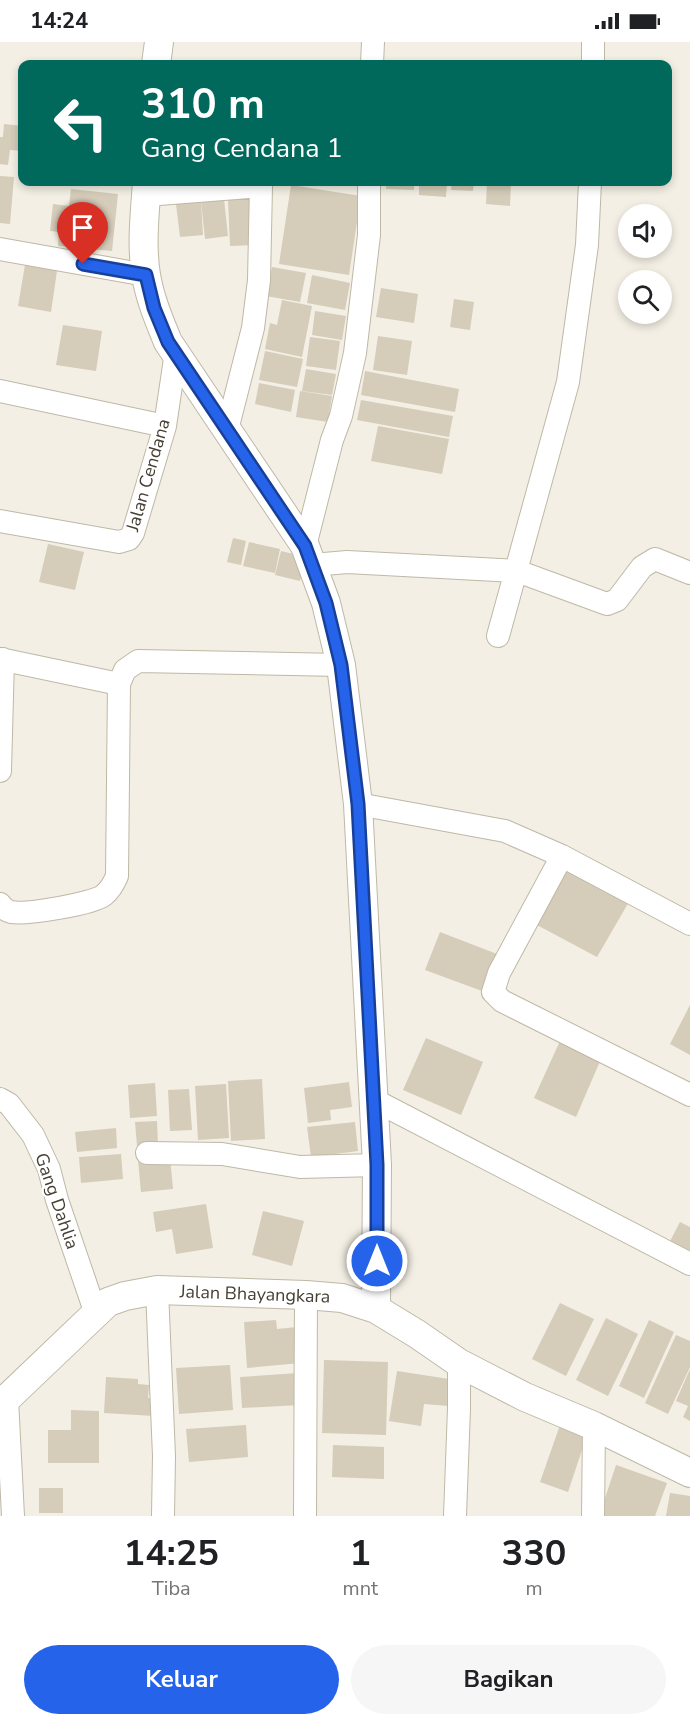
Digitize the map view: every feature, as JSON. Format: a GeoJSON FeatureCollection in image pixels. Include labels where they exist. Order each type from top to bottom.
{"type":"FeatureCollection","features":[{"type":"Feature","properties":{"kind":"street"},"geometry":{"type":"LineString","coordinates":[[157,60],[159,42]]}},
{"type":"Feature","properties":{"kind":"street"},"geometry":{"type":"LineString","coordinates":[[372,42],[372,60]]}},
{"type":"Feature","properties":{"kind":"street"},"geometry":{"type":"LineString","coordinates":[[592,42],[593,60]]}},
{"type":"Feature","properties":{"kind":"street"},"geometry":{"type":"LineString","coordinates":[[227,430],[253,328],[259,280],[261,186],[146,188],[144,237],[146,275],[154,308],[168,342],[309,555],[326,603],[341,665],[358,804],[377,1165],[376,1309]]}},
{"type":"Feature","properties":{"kind":"street"},"geometry":{"type":"LineString","coordinates":[[309,555],[332,440],[341,416],[355,353],[369,235],[369,186]]}},
{"type":"Feature","properties":{"kind":"street"},"geometry":{"type":"LineString","coordinates":[[498,636],[568,382],[587,245],[590,186]]}},
{"type":"Feature","properties":{"kind":"street"},"geometry":{"type":"LineString","coordinates":[[0,249],[146,275]]}},
{"type":"Feature","properties":{"kind":"street","name":"Jalan Cendana"},"geometry":{"type":"LineString","coordinates":[[0,521],[119,542],[129,539],[133,533],[165,426],[176,352]]}},
{"type":"Feature","properties":{"kind":"street"},"geometry":{"type":"LineString","coordinates":[[0,390],[165,426]]}},
{"type":"Feature","properties":{"kind":"street"},"geometry":{"type":"LineString","coordinates":[[309,555],[347,562],[517,571],[607,603],[617,600],[642,567],[655,559],[690,573]]}},
{"type":"Feature","properties":{"kind":"street"},"geometry":{"type":"LineString","coordinates":[[0,771],[2,659],[119,684]]}},
{"type":"Feature","properties":{"kind":"street"},"geometry":{"type":"LineString","coordinates":[[0,904],[9,912],[20,913],[97,900],[105,895],[117,876],[119,684],[125,670],[138,661],[341,665]]}},
{"type":"Feature","properties":{"kind":"street"},"geometry":{"type":"LineString","coordinates":[[358,804],[505,831],[562,856],[690,924]]}},
{"type":"Feature","properties":{"kind":"street"},"geometry":{"type":"LineString","coordinates":[[562,856],[499,973],[493,992],[502,1001],[690,1095]]}},
{"type":"Feature","properties":{"kind":"street","name":"Gang Dahlia"},"geometry":{"type":"LineString","coordinates":[[0,1099],[9,1104],[33,1135],[49,1169],[57,1200],[96,1314]]}},
{"type":"Feature","properties":{"kind":"street"},"geometry":{"type":"LineString","coordinates":[[374,1100],[690,1264]]}},
{"type":"Feature","properties":{"kind":"street"},"geometry":{"type":"LineString","coordinates":[[147,1154],[222,1154],[300,1167],[377,1165]]}},
{"type":"Feature","properties":{"kind":"street"},"geometry":{"type":"LineString","coordinates":[[157,1290],[164,1456],[163,1516]]}},
{"type":"Feature","properties":{"kind":"street","name":"Jalan Bhayangkara"},"geometry":{"type":"LineString","coordinates":[[4,1402],[108,1302],[124,1296],[157,1290],[342,1298],[376,1309],[459,1363],[525,1397],[594,1426],[690,1473]]}},
{"type":"Feature","properties":{"kind":"street"},"geometry":{"type":"LineString","coordinates":[[305,1516],[306,1295]]}},
{"type":"Feature","properties":{"kind":"street"},"geometry":{"type":"LineString","coordinates":[[454,1516],[459,1363]]}},
{"type":"Feature","properties":{"kind":"street"},"geometry":{"type":"LineString","coordinates":[[4,1402],[13,1516]]}},
{"type":"Feature","properties":{"kind":"street"},"geometry":{"type":"LineString","coordinates":[[593,1516],[594,1426]]}},
{"type":"Feature","properties":{"kind":"building"},"geometry":{"type":"Polygon","coordinates":[[[4,124],[18,126],[18,151],[10,150],[8,165],[0,164],[0,137],[3,137],[4,124]]]}},
{"type":"Feature","properties":{"kind":"building"},"geometry":{"type":"Polygon","coordinates":[[[0,176],[14,177],[10,224],[0,223],[0,176]]]}},
{"type":"Feature","properties":{"kind":"building"},"geometry":{"type":"Polygon","coordinates":[[[291,186],[361,196],[349,275],[279,264],[291,186]]]}},
{"type":"Feature","properties":{"kind":"building"},"geometry":{"type":"Polygon","coordinates":[[[386,186],[414,186],[414,190],[386,189],[386,186]]]}},
{"type":"Feature","properties":{"kind":"building"},"geometry":{"type":"Polygon","coordinates":[[[419,186],[447,186],[446,197],[419,195],[419,186]]]}},
{"type":"Feature","properties":{"kind":"building"},"geometry":{"type":"Polygon","coordinates":[[[452,186],[474,186],[473,191],[451,190],[452,186]]]}},
{"type":"Feature","properties":{"kind":"building"},"geometry":{"type":"Polygon","coordinates":[[[487,186],[511,186],[510,206],[486,204],[487,186]]]}},
{"type":"Feature","properties":{"kind":"building"},"geometry":{"type":"Polygon","coordinates":[[[71,189],[118,194],[112,251],[58,246],[59,232],[50,231],[53,204],[69,206],[71,189]]]}},
{"type":"Feature","properties":{"kind":"building"},"geometry":{"type":"Polygon","coordinates":[[[254,198],[257,245],[230,246],[228,200],[254,198]]]}},
{"type":"Feature","properties":{"kind":"building"},"geometry":{"type":"Polygon","coordinates":[[[224,199],[228,236],[205,239],[201,201],[224,199]]]}},
{"type":"Feature","properties":{"kind":"building"},"geometry":{"type":"Polygon","coordinates":[[[201,202],[203,235],[180,237],[176,204],[201,202]]]}},
{"type":"Feature","properties":{"kind":"building"},"geometry":{"type":"Polygon","coordinates":[[[26,259],[58,264],[51,312],[18,306],[26,259]]]}},
{"type":"Feature","properties":{"kind":"building"},"geometry":{"type":"Polygon","coordinates":[[[272,267],[306,273],[300,302],[266,296],[272,267]]]}},
{"type":"Feature","properties":{"kind":"building"},"geometry":{"type":"Polygon","coordinates":[[[312,275],[350,283],[345,310],[307,303],[312,275]]]}},
{"type":"Feature","properties":{"kind":"building"},"geometry":{"type":"Polygon","coordinates":[[[381,288],[418,294],[414,323],[376,317],[381,288]]]}},
{"type":"Feature","properties":{"kind":"building"},"geometry":{"type":"Polygon","coordinates":[[[454,299],[474,302],[470,330],[450,327],[454,299]]]}},
{"type":"Feature","properties":{"kind":"building"},"geometry":{"type":"Polygon","coordinates":[[[282,300],[312,306],[302,357],[265,349],[270,323],[277,325],[282,300]]]}},
{"type":"Feature","properties":{"kind":"building"},"geometry":{"type":"Polygon","coordinates":[[[315,311],[346,316],[342,340],[312,335],[315,311]]]}},
{"type":"Feature","properties":{"kind":"building"},"geometry":{"type":"Polygon","coordinates":[[[63,325],[102,331],[96,371],[56,365],[63,325]]]}},
{"type":"Feature","properties":{"kind":"building"},"geometry":{"type":"Polygon","coordinates":[[[378,336],[412,341],[407,375],[373,370],[378,336]]]}},
{"type":"Feature","properties":{"kind":"building"},"geometry":{"type":"Polygon","coordinates":[[[310,337],[340,341],[336,370],[306,366],[310,337]]]}},
{"type":"Feature","properties":{"kind":"building"},"geometry":{"type":"Polygon","coordinates":[[[265,351],[303,359],[297,387],[259,380],[265,351]]]}},
{"type":"Feature","properties":{"kind":"building"},"geometry":{"type":"Polygon","coordinates":[[[306,369],[336,374],[332,395],[302,391],[306,369]]]}},
{"type":"Feature","properties":{"kind":"building"},"geometry":{"type":"Polygon","coordinates":[[[365,371],[459,389],[455,412],[361,395],[365,371]]]}},
{"type":"Feature","properties":{"kind":"building"},"geometry":{"type":"Polygon","coordinates":[[[259,383],[295,390],[291,412],[255,404],[259,383]]]}},
{"type":"Feature","properties":{"kind":"building"},"geometry":{"type":"Polygon","coordinates":[[[300,391],[332,396],[328,422],[296,417],[300,391]]]}},
{"type":"Feature","properties":{"kind":"building"},"geometry":{"type":"Polygon","coordinates":[[[361,400],[453,416],[449,437],[357,420],[361,400]]]}},
{"type":"Feature","properties":{"kind":"building"},"geometry":{"type":"Polygon","coordinates":[[[378,426],[449,439],[442,474],[371,461],[378,426]]]}},
{"type":"Feature","properties":{"kind":"building"},"geometry":{"type":"Polygon","coordinates":[[[233,538],[246,541],[241,565],[227,562],[233,538]]]}},
{"type":"Feature","properties":{"kind":"building"},"geometry":{"type":"Polygon","coordinates":[[[249,542],[280,549],[275,573],[243,566],[249,542]]]}},
{"type":"Feature","properties":{"kind":"building"},"geometry":{"type":"Polygon","coordinates":[[[48,544],[84,552],[75,590],[39,582],[48,544]]]}},
{"type":"Feature","properties":{"kind":"building"},"geometry":{"type":"Polygon","coordinates":[[[281,551],[306,557],[300,581],[275,575],[281,551]]]}},
{"type":"Feature","properties":{"kind":"building"},"geometry":{"type":"Polygon","coordinates":[[[569,867],[630,900],[597,957],[537,925],[569,867]]]}},
{"type":"Feature","properties":{"kind":"building"},"geometry":{"type":"Polygon","coordinates":[[[440,932],[497,954],[482,991],[425,970],[440,932]]]}},
{"type":"Feature","properties":{"kind":"building"},"geometry":{"type":"Polygon","coordinates":[[[690,1005],[690,1055],[670,1044],[690,1005]]]}},
{"type":"Feature","properties":{"kind":"building"},"geometry":{"type":"Polygon","coordinates":[[[426,1038],[483,1062],[461,1115],[403,1090],[426,1038]]]}},
{"type":"Feature","properties":{"kind":"building"},"geometry":{"type":"Polygon","coordinates":[[[560,1041],[601,1059],[576,1117],[534,1098],[560,1041]]]}},
{"type":"Feature","properties":{"kind":"building"},"geometry":{"type":"Polygon","coordinates":[[[262,1079],[265,1139],[231,1141],[228,1081],[262,1079]]]}},
{"type":"Feature","properties":{"kind":"building"},"geometry":{"type":"Polygon","coordinates":[[[349,1082],[352,1107],[330,1110],[331,1120],[308,1123],[304,1088],[349,1082]]]}},
{"type":"Feature","properties":{"kind":"building"},"geometry":{"type":"Polygon","coordinates":[[[155,1083],[157,1116],[130,1118],[128,1085],[155,1083]]]}},
{"type":"Feature","properties":{"kind":"building"},"geometry":{"type":"Polygon","coordinates":[[[226,1084],[229,1138],[198,1140],[195,1086],[226,1084]]]}},
{"type":"Feature","properties":{"kind":"building"},"geometry":{"type":"Polygon","coordinates":[[[189,1089],[192,1130],[170,1131],[168,1090],[189,1089]]]}},
{"type":"Feature","properties":{"kind":"building"},"geometry":{"type":"Polygon","coordinates":[[[157,1121],[158,1145],[137,1146],[135,1122],[157,1121]]]}},
{"type":"Feature","properties":{"kind":"building"},"geometry":{"type":"Polygon","coordinates":[[[355,1122],[358,1151],[311,1157],[307,1127],[355,1122]]]}},
{"type":"Feature","properties":{"kind":"building"},"geometry":{"type":"Polygon","coordinates":[[[116,1128],[117,1148],[77,1152],[75,1132],[116,1128]]]}},
{"type":"Feature","properties":{"kind":"building"},"geometry":{"type":"Polygon","coordinates":[[[121,1154],[123,1179],[81,1183],[79,1157],[121,1154]]]}},
{"type":"Feature","properties":{"kind":"building"},"geometry":{"type":"Polygon","coordinates":[[[170,1157],[173,1189],[141,1192],[138,1160],[170,1157]]]}},
{"type":"Feature","properties":{"kind":"building"},"geometry":{"type":"Polygon","coordinates":[[[206,1204],[213,1248],[176,1254],[172,1229],[156,1232],[153,1212],[206,1204]]]}},
{"type":"Feature","properties":{"kind":"building"},"geometry":{"type":"Polygon","coordinates":[[[263,1211],[304,1221],[292,1266],[252,1255],[263,1211]]]}},
{"type":"Feature","properties":{"kind":"building"},"geometry":{"type":"Polygon","coordinates":[[[680,1222],[690,1227],[690,1258],[667,1247],[680,1222]]]}},
{"type":"Feature","properties":{"kind":"building"},"geometry":{"type":"Polygon","coordinates":[[[560,1303],[594,1319],[566,1376],[532,1359],[560,1303]]]}},
{"type":"Feature","properties":{"kind":"building"},"geometry":{"type":"Polygon","coordinates":[[[606,1318],[638,1334],[608,1396],[576,1380],[606,1318]]]}},
{"type":"Feature","properties":{"kind":"building"},"geometry":{"type":"Polygon","coordinates":[[[276,1320],[277,1329],[297,1327],[301,1363],[247,1368],[244,1322],[276,1320]]]}},
{"type":"Feature","properties":{"kind":"building"},"geometry":{"type":"Polygon","coordinates":[[[649,1320],[674,1332],[644,1398],[619,1386],[649,1320]]]}},
{"type":"Feature","properties":{"kind":"building"},"geometry":{"type":"Polygon","coordinates":[[[676,1335],[690,1341],[690,1367],[668,1414],[645,1403],[676,1335]]]}},
{"type":"Feature","properties":{"kind":"building"},"geometry":{"type":"Polygon","coordinates":[[[324,1360],[388,1362],[386,1435],[322,1433],[324,1360]]]}},
{"type":"Feature","properties":{"kind":"building"},"geometry":{"type":"Polygon","coordinates":[[[230,1365],[233,1410],[179,1414],[176,1368],[230,1365]]]}},
{"type":"Feature","properties":{"kind":"building"},"geometry":{"type":"Polygon","coordinates":[[[690,1369],[690,1421],[683,1417],[688,1406],[676,1401],[690,1369]]]}},
{"type":"Feature","properties":{"kind":"building"},"geometry":{"type":"Polygon","coordinates":[[[397,1371],[449,1379],[449,1406],[424,1404],[421,1426],[389,1421],[397,1371]]]}},
{"type":"Feature","properties":{"kind":"building"},"geometry":{"type":"Polygon","coordinates":[[[298,1373],[300,1405],[242,1408],[240,1377],[298,1373]]]}},
{"type":"Feature","properties":{"kind":"building"},"geometry":{"type":"Polygon","coordinates":[[[106,1377],[138,1379],[138,1384],[149,1385],[148,1398],[155,1399],[154,1416],[104,1413],[106,1377]]]}},
{"type":"Feature","properties":{"kind":"building"},"geometry":{"type":"Polygon","coordinates":[[[71,1410],[99,1411],[99,1463],[48,1463],[48,1430],[71,1430],[71,1410]]]}},
{"type":"Feature","properties":{"kind":"building"},"geometry":{"type":"Polygon","coordinates":[[[246,1425],[248,1457],[189,1462],[186,1429],[246,1425]]]}},
{"type":"Feature","properties":{"kind":"building"},"geometry":{"type":"Polygon","coordinates":[[[560,1425],[587,1435],[568,1492],[540,1482],[560,1425]]]}},
{"type":"Feature","properties":{"kind":"building"},"geometry":{"type":"Polygon","coordinates":[[[333,1445],[384,1447],[384,1479],[332,1477],[333,1445]]]}},
{"type":"Feature","properties":{"kind":"building"},"geometry":{"type":"Polygon","coordinates":[[[616,1465],[667,1483],[655,1516],[599,1516],[616,1465]]]}},
{"type":"Feature","properties":{"kind":"building"},"geometry":{"type":"Polygon","coordinates":[[[39,1488],[63,1488],[63,1513],[39,1513],[39,1488]]]}},
{"type":"Feature","properties":{"kind":"building"},"geometry":{"type":"Polygon","coordinates":[[[670,1493],[690,1496],[690,1516],[666,1516],[670,1493]]]}},
{"type":"Feature","properties":{"kind":"route"},"geometry":{"type":"LineString","coordinates":[[83,264],[146,275],[154,308],[168,342],[305,546],[326,603],[341,665],[358,804],[377,1165],[377,1261]]}}]}
